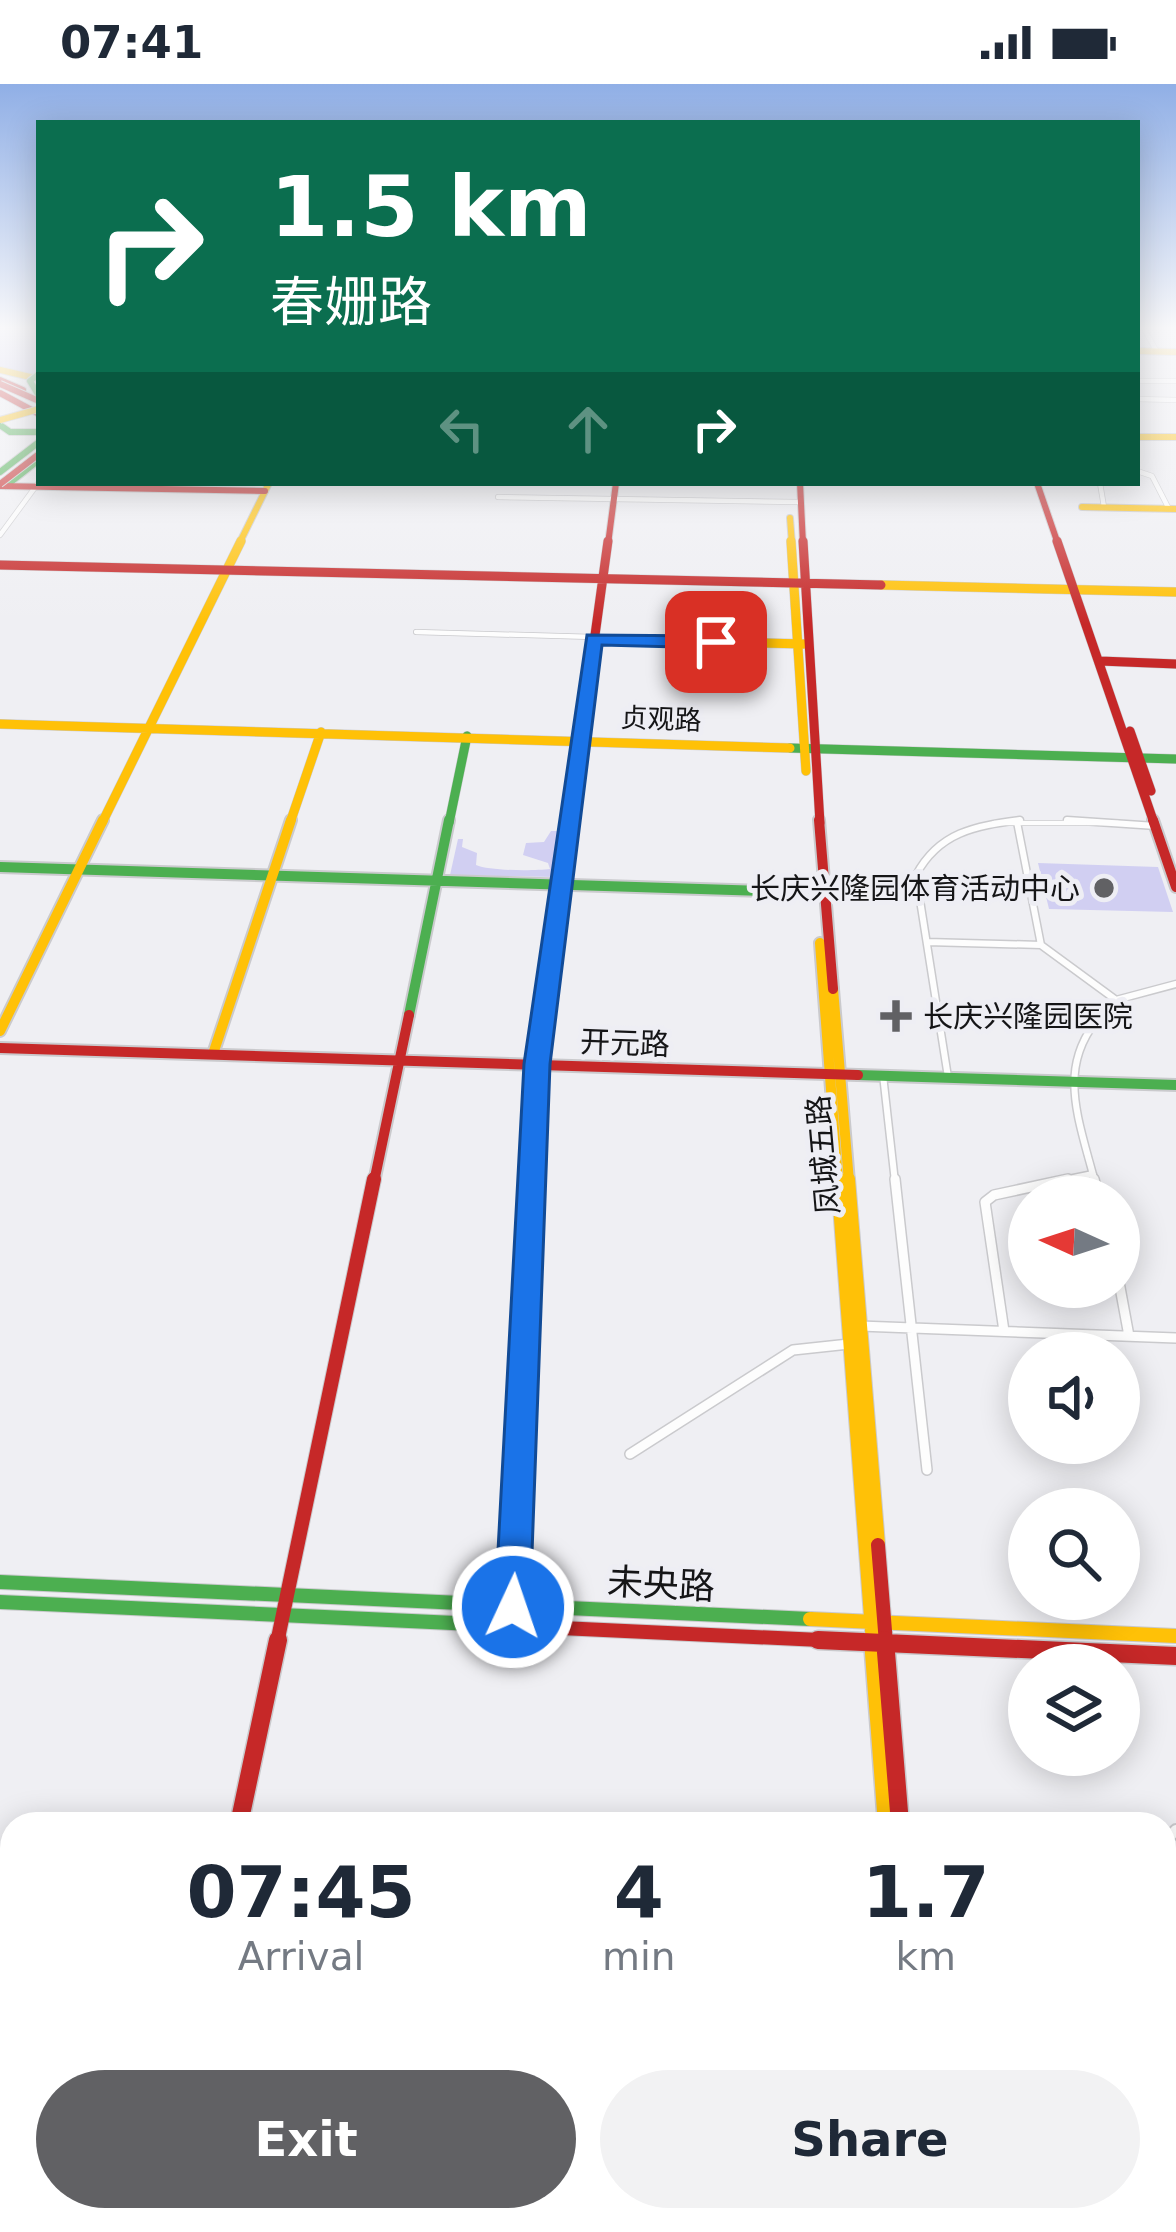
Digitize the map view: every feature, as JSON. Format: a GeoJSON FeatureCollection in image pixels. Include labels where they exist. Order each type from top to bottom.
{"type":"FeatureCollection","features":[{"type":"Feature","properties":{"kind":"street"},"geometry":{"type":"LineString","coordinates":[[2,425],[10,432],[36,432]]}},
{"type":"Feature","properties":{"kind":"street"},"geometry":{"type":"LineString","coordinates":[[1140,438],[1176,439]]}},
{"type":"Feature","properties":{"kind":"street"},"geometry":{"type":"LineString","coordinates":[[1,482],[36,452]]}},
{"type":"Feature","properties":{"kind":"street"},"geometry":{"type":"LineString","coordinates":[[1140,472],[1152,476],[1172,509]]}},
{"type":"Feature","properties":{"kind":"street"},"geometry":{"type":"LineString","coordinates":[[1,482],[36,484]]}},
{"type":"Feature","properties":{"kind":"street"},"geometry":{"type":"LineString","coordinates":[[0,535],[37,486]]}},
{"type":"Feature","properties":{"kind":"street"},"geometry":{"type":"LineString","coordinates":[[0,1031],[144,729],[267,487],[191,486]]}},
{"type":"Feature","properties":{"kind":"street"},"geometry":{"type":"LineString","coordinates":[[513,1607],[537,1064],[616,486]]}},
{"type":"Feature","properties":{"kind":"street","name":"凤城五路"},"geometry":{"type":"LineString","coordinates":[[796,486],[796,580],[850,1344],[899,1812]]}},
{"type":"Feature","properties":{"kind":"street"},"geometry":{"type":"LineString","coordinates":[[1042,486],[1176,887]]}},
{"type":"Feature","properties":{"kind":"street"},"geometry":{"type":"LineString","coordinates":[[1100,486],[1104,507]]}},
{"type":"Feature","properties":{"kind":"street"},"geometry":{"type":"LineString","coordinates":[[497,497],[794,502]]}},
{"type":"Feature","properties":{"kind":"street"},"geometry":{"type":"LineString","coordinates":[[1082,507],[1172,509]]}},
{"type":"Feature","properties":{"kind":"street"},"geometry":{"type":"LineString","coordinates":[[0,564],[1176,590]]}},
{"type":"Feature","properties":{"kind":"street"},"geometry":{"type":"LineString","coordinates":[[416,632],[803,644]]}},
{"type":"Feature","properties":{"kind":"street"},"geometry":{"type":"LineString","coordinates":[[1103,661],[1176,664]]}},
{"type":"Feature","properties":{"kind":"street","name":"贞观路"},"geometry":{"type":"LineString","coordinates":[[0,726],[1176,761]]}},
{"type":"Feature","properties":{"kind":"street"},"geometry":{"type":"LineString","coordinates":[[213,1054],[321,735]]}},
{"type":"Feature","properties":{"kind":"street"},"geometry":{"type":"LineString","coordinates":[[241,1812],[467,739]]}},
{"type":"Feature","properties":{"kind":"street"},"geometry":{"type":"LineString","coordinates":[[1136,760],[1176,866]]}},
{"type":"Feature","properties":{"kind":"street"},"geometry":{"type":"LineString","coordinates":[[948,1077],[916,874],[926,850],[959,830],[1017,822],[1156,826]]}},
{"type":"Feature","properties":{"kind":"street"},"geometry":{"type":"LineString","coordinates":[[1017,822],[1041,945]]}},
{"type":"Feature","properties":{"kind":"street"},"geometry":{"type":"LineString","coordinates":[[0,867],[821,893]]}},
{"type":"Feature","properties":{"kind":"street"},"geometry":{"type":"LineString","coordinates":[[0,1016],[75,870]]}},
{"type":"Feature","properties":{"kind":"street"},"geometry":{"type":"LineString","coordinates":[[927,942],[1041,945],[1115,1000]]}},
{"type":"Feature","properties":{"kind":"street"},"geometry":{"type":"LineString","coordinates":[[1004,1331],[985,1202],[994,1195],[1094,1174],[1069,1082],[1082,1034],[1115,1000],[1176,984]]}},
{"type":"Feature","properties":{"kind":"street","name":"开元路"},"geometry":{"type":"LineString","coordinates":[[0,1048],[1176,1085]]}},
{"type":"Feature","properties":{"kind":"street","name":"凤城五路"},"geometry":{"type":"LineString","coordinates":[[834,1073],[860,1325],[878,1624]]}},
{"type":"Feature","properties":{"kind":"street"},"geometry":{"type":"LineString","coordinates":[[884,1075],[927,1470]]}},
{"type":"Feature","properties":{"kind":"street"},"geometry":{"type":"LineString","coordinates":[[860,1325],[1029,1332]]}},
{"type":"Feature","properties":{"kind":"street"},"geometry":{"type":"LineString","coordinates":[[1140,1336],[1176,1338]]}},
{"type":"Feature","properties":{"kind":"street"},"geometry":{"type":"LineString","coordinates":[[631,1454],[793,1349],[850,1344]]}},
{"type":"Feature","properties":{"kind":"street","name":"未央路"},"geometry":{"type":"LineString","coordinates":[[0,1582],[1176,1636]]}},
{"type":"Feature","properties":{"kind":"street","name":"未央路"},"geometry":{"type":"LineString","coordinates":[[0,1602],[1176,1656]]}},
{"type":"Feature","properties":{"kind":"street","name":"凤城五路"},"geometry":{"type":"LineString","coordinates":[[880,1643],[887,1812]]}},
{"type":"Feature","properties":{"kind":"shaded area"},"geometry":{"type":"Polygon","coordinates":[[[551,831],[562,831],[554,877],[450,875],[458,839],[463,839],[462,847],[477,853],[476,865],[550,869],[548,863],[523,855],[526,843],[544,842],[551,831]]]}},
{"type":"Feature","properties":{"kind":"shaded area","name":"长庆兴隆园体育活动中心"},"geometry":{"type":"Polygon","coordinates":[[[1038,863],[1158,867],[1173,912],[1049,909],[1038,863]]]}},
{"type":"Feature","properties":{"kind":"traffic: fast"},"geometry":{"type":"LineString","coordinates":[[0,425],[10,432],[36,432]]}},
{"type":"Feature","properties":{"kind":"traffic: fast"},"geometry":{"type":"LineString","coordinates":[[0,472],[36,444]]}},
{"type":"Feature","properties":{"kind":"traffic: fast"},"geometry":{"type":"LineString","coordinates":[[6,486],[36,462]]}},
{"type":"Feature","properties":{"kind":"traffic: fast"},"geometry":{"type":"LineString","coordinates":[[409,1015],[467,736]]}},
{"type":"Feature","properties":{"kind":"traffic: fast"},"geometry":{"type":"LineString","coordinates":[[790,748],[1176,759]]}},
{"type":"Feature","properties":{"kind":"traffic: fast"},"geometry":{"type":"LineString","coordinates":[[0,867],[825,893]]}},
{"type":"Feature","properties":{"kind":"traffic: fast"},"geometry":{"type":"LineString","coordinates":[[858,1075],[1176,1085]]}},
{"type":"Feature","properties":{"kind":"traffic: fast"},"geometry":{"type":"LineString","coordinates":[[0,1582],[810,1619]]}},
{"type":"Feature","properties":{"kind":"traffic: fast"},"geometry":{"type":"LineString","coordinates":[[0,1602],[518,1626]]}},
{"type":"Feature","properties":{"kind":"traffic: slow"},"geometry":{"type":"LineString","coordinates":[[1140,437],[1176,437]]}},
{"type":"Feature","properties":{"kind":"traffic: slow"},"geometry":{"type":"LineString","coordinates":[[0,1031],[268,486]]}},
{"type":"Feature","properties":{"kind":"traffic: slow"},"geometry":{"type":"LineString","coordinates":[[1082,507],[1176,509]]}},
{"type":"Feature","properties":{"kind":"traffic: slow"},"geometry":{"type":"LineString","coordinates":[[790,518],[806,771]]}},
{"type":"Feature","properties":{"kind":"traffic: slow"},"geometry":{"type":"LineString","coordinates":[[881,585],[1176,592]]}},
{"type":"Feature","properties":{"kind":"traffic: slow"},"geometry":{"type":"LineString","coordinates":[[594,639],[806,644]]}},
{"type":"Feature","properties":{"kind":"traffic: slow"},"geometry":{"type":"LineString","coordinates":[[0,724],[790,748]]}},
{"type":"Feature","properties":{"kind":"traffic: slow"},"geometry":{"type":"LineString","coordinates":[[213,1054],[321,732]]}},
{"type":"Feature","properties":{"kind":"traffic: slow"},"geometry":{"type":"LineString","coordinates":[[820,943],[886,1812]]}},
{"type":"Feature","properties":{"kind":"traffic: slow"},"geometry":{"type":"LineString","coordinates":[[833,989],[878,1545]]}},
{"type":"Feature","properties":{"kind":"traffic: slow"},"geometry":{"type":"LineString","coordinates":[[513,1607],[537,1064],[546,995]]}},
{"type":"Feature","properties":{"kind":"traffic: slow"},"geometry":{"type":"LineString","coordinates":[[810,1619],[1176,1636]]}},
{"type":"Feature","properties":{"kind":"traffic: jam"},"geometry":{"type":"LineString","coordinates":[[0,484],[36,456]]}},
{"type":"Feature","properties":{"kind":"traffic: jam"},"geometry":{"type":"LineString","coordinates":[[0,486],[265,491]]}},
{"type":"Feature","properties":{"kind":"traffic: jam"},"geometry":{"type":"LineString","coordinates":[[546,995],[616,486]]}},
{"type":"Feature","properties":{"kind":"traffic: jam"},"geometry":{"type":"LineString","coordinates":[[800,486],[814,754],[833,989]]}},
{"type":"Feature","properties":{"kind":"traffic: jam"},"geometry":{"type":"LineString","coordinates":[[1038,486],[1176,887]]}},
{"type":"Feature","properties":{"kind":"traffic: jam"},"geometry":{"type":"LineString","coordinates":[[0,565],[881,585]]}},
{"type":"Feature","properties":{"kind":"traffic: jam"},"geometry":{"type":"LineString","coordinates":[[1100,661],[1176,664]]}},
{"type":"Feature","properties":{"kind":"traffic: jam"},"geometry":{"type":"LineString","coordinates":[[1130,731],[1151,791]]}},
{"type":"Feature","properties":{"kind":"traffic: jam"},"geometry":{"type":"LineString","coordinates":[[242,1812],[409,1015]]}},
{"type":"Feature","properties":{"kind":"traffic: jam"},"geometry":{"type":"LineString","coordinates":[[0,1048],[858,1075]]}},
{"type":"Feature","properties":{"kind":"traffic: jam"},"geometry":{"type":"LineString","coordinates":[[878,1545],[899,1812]]}},
{"type":"Feature","properties":{"kind":"traffic: jam"},"geometry":{"type":"LineString","coordinates":[[518,1626],[1176,1656]]}},
{"type":"Feature","properties":{"kind":"place","name":"长庆兴隆园体育活动中心"},"geometry":{"type":"Point","coordinates":[1104,888]}},
{"type":"Feature","properties":{"kind":"place","name":"长庆兴隆园医院"},"geometry":{"type":"Point","coordinates":[896,1016]}},
{"type":"Feature","properties":{"kind":"route"},"geometry":{"type":"LineString","coordinates":[[513,1607],[537,1064],[593,639],[716,642]]}}]}
